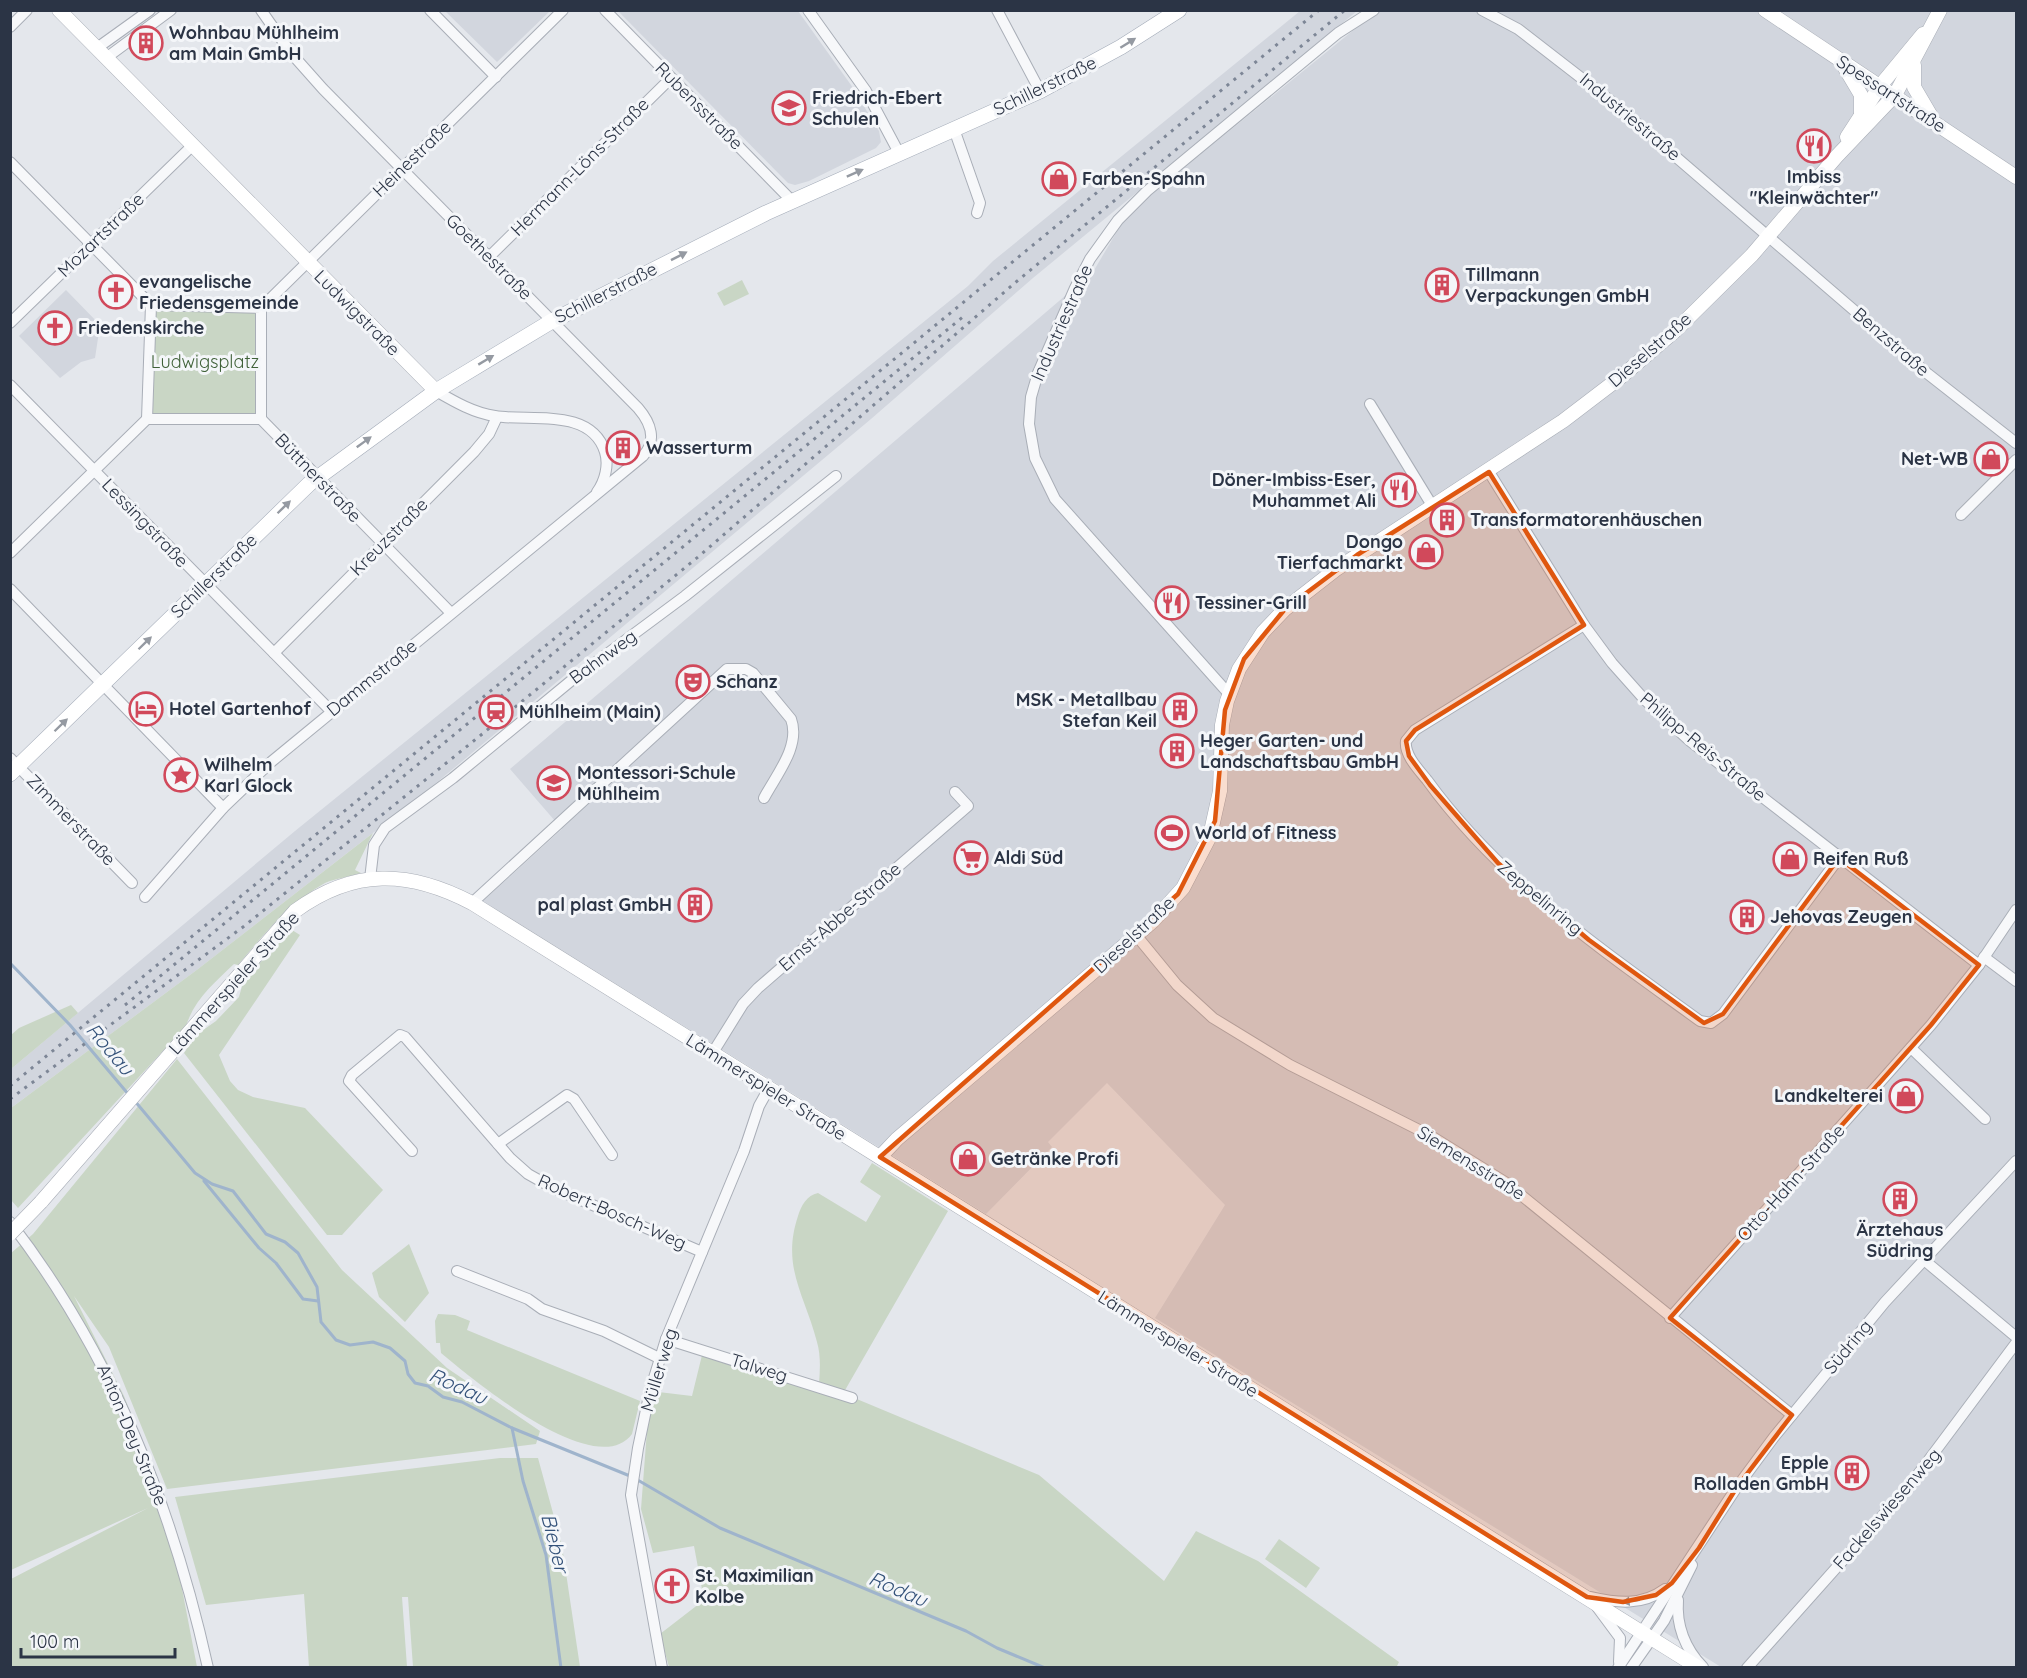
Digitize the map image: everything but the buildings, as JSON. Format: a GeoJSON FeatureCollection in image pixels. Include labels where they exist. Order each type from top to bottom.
{"type":"FeatureCollection","features":[{"type":"Feature","properties":{"kind":"main road","name":"Schillerstraße"},"geometry":{"type":"LineString","coordinates":[[13,766],[103,684],[317,477],[436,391],[552,321],[792,201],[1040,91],[1121,47],[1177,11]]}},
{"type":"Feature","properties":{"kind":"street"},"geometry":{"type":"LineString","coordinates":[[10,27],[27,10]]}},
{"type":"Feature","properties":{"kind":"street","name":"Ludwigstraße"},"geometry":{"type":"LineString","coordinates":[[59,10],[436,391],[470,409],[497,417],[557,420],[579,426],[592,433],[602,445],[606,465],[600,488],[589,501]]}},
{"type":"Feature","properties":{"kind":"street"},"geometry":{"type":"LineString","coordinates":[[102,53],[150,10]]}},
{"type":"Feature","properties":{"kind":"street"},"geometry":{"type":"LineString","coordinates":[[102,53],[171,10]]}},
{"type":"Feature","properties":{"kind":"street","name":"Goethestraße"},"geometry":{"type":"LineString","coordinates":[[261,10],[304,69],[638,408],[650,427],[651,441],[647,452],[589,501]]}},
{"type":"Feature","properties":{"kind":"street"},"geometry":{"type":"LineString","coordinates":[[430,10],[496,77]]}},
{"type":"Feature","properties":{"kind":"street","name":"Heinestraße"},"geometry":{"type":"LineString","coordinates":[[261,308],[564,10]]}},
{"type":"Feature","properties":{"kind":"street","name":"Rubensstraße"},"geometry":{"type":"LineString","coordinates":[[605,10],[792,201]]}},
{"type":"Feature","properties":{"kind":"street"},"geometry":{"type":"LineString","coordinates":[[808,10],[874,104],[899,153]]}},
{"type":"Feature","properties":{"kind":"street"},"geometry":{"type":"LineString","coordinates":[[997,10],[1040,91]]}},
{"type":"Feature","properties":{"kind":"street","name":"Industriestraße"},"geometry":{"type":"LineString","coordinates":[[1229,694],[1054,500],[1035,458],[1029,424],[1031,397],[1038,373],[1074,288],[1090,259],[1127,210],[1338,33],[1374,10]]}},
{"type":"Feature","properties":{"kind":"street","name":"Industriestraße"},"geometry":{"type":"LineString","coordinates":[[1482,10],[1518,29],[1577,74],[1769,236]]}},
{"type":"Feature","properties":{"kind":"street","name":"Spessartstraße"},"geometry":{"type":"LineString","coordinates":[[1765,10],[1838,60],[1934,120],[2016,177]]}},
{"type":"Feature","properties":{"kind":"street","name":"Dieselstraße"},"geometry":{"type":"LineString","coordinates":[[1836,157],[1880,86],[1929,27],[1940,10]]}},
{"type":"Feature","properties":{"kind":"street","name":"Dieselstraße"},"geometry":{"type":"LineString","coordinates":[[880,1157],[897,1139],[1136,935],[1181,890],[1210,836],[1220,791],[1222,724],[1229,694],[1245,659],[1263,632],[1286,609],[1349,560],[1489,472],[1563,422],[1636,365],[1708,299],[1769,236],[1836,157],[1895,95],[1915,61],[1929,27]]}},
{"type":"Feature","properties":{"kind":"street"},"geometry":{"type":"LineString","coordinates":[[1838,60],[1858,87],[1863,100],[1860,117]]}},
{"type":"Feature","properties":{"kind":"street"},"geometry":{"type":"LineString","coordinates":[[1915,61],[1914,87],[1934,120]]}},
{"type":"Feature","properties":{"kind":"street","name":"Hermann-Löns-Straße"},"geometry":{"type":"LineString","coordinates":[[489,257],[671,78]]}},
{"type":"Feature","properties":{"kind":"street"},"geometry":{"type":"LineString","coordinates":[[954,129],[980,203],[977,213]]}},
{"type":"Feature","properties":{"kind":"street","name":"Mozartstraße"},"geometry":{"type":"LineString","coordinates":[[10,323],[192,146]]}},
{"type":"Feature","properties":{"kind":"street"},"geometry":{"type":"LineString","coordinates":[[10,162],[151,305],[261,308],[261,419],[147,419]]}},
{"type":"Feature","properties":{"kind":"street","name":"Benzstraße"},"geometry":{"type":"LineString","coordinates":[[1769,236],[1943,387],[2016,443]]}},
{"type":"Feature","properties":{"kind":"street"},"geometry":{"type":"LineString","coordinates":[[10,553],[147,419],[151,305]]}},
{"type":"Feature","properties":{"kind":"street","name":"Lessingstraße"},"geometry":{"type":"LineString","coordinates":[[10,385],[331,711]]}},
{"type":"Feature","properties":{"kind":"street"},"geometry":{"type":"LineString","coordinates":[[1370,404],[1433,507]]}},
{"type":"Feature","properties":{"kind":"street","name":"Kreuzstraße"},"geometry":{"type":"LineString","coordinates":[[274,653],[480,446],[497,417]]}},
{"type":"Feature","properties":{"kind":"street","name":"Büttnerstraße"},"geometry":{"type":"LineString","coordinates":[[261,419],[451,613]]}},
{"type":"Feature","properties":{"kind":"street"},"geometry":{"type":"LineString","coordinates":[[1961,515],[2016,460]]}},
{"type":"Feature","properties":{"kind":"street","name":"Philipp-Reis-Straße"},"geometry":{"type":"LineString","coordinates":[[1489,472],[1584,625],[1612,663],[1666,721],[1839,858],[1981,961]]}},
{"type":"Feature","properties":{"kind":"street","name":"Bahnweg"},"geometry":{"type":"LineString","coordinates":[[370,879],[374,845],[385,828],[448,782],[578,675],[685,596],[836,476]]}},
{"type":"Feature","properties":{"kind":"street","name":"Dammstraße"},"geometry":{"type":"LineString","coordinates":[[145,897],[223,808],[331,711],[589,501]]}},
{"type":"Feature","properties":{"kind":"street"},"geometry":{"type":"LineString","coordinates":[[10,589],[223,808]]}},
{"type":"Feature","properties":{"kind":"street","name":"Zeppelinring"},"geometry":{"type":"LineString","coordinates":[[1584,625],[1415,730],[1406,741],[1410,756],[1460,822],[1520,884],[1589,940],[1690,1014],[1704,1023],[1711,1023],[1723,1014],[1839,858]]}},
{"type":"Feature","properties":{"kind":"street"},"geometry":{"type":"LineString","coordinates":[[472,903],[727,669],[746,669],[753,673],[791,719],[794,728],[792,745],[764,798]]}},
{"type":"Feature","properties":{"kind":"street","name":"Zimmerstraße"},"geometry":{"type":"LineString","coordinates":[[13,766],[132,883]]}},
{"type":"Feature","properties":{"kind":"street","name":"Ernst-Abbe-Straße"},"geometry":{"type":"LineString","coordinates":[[712,1054],[743,1004],[758,988],[968,806],[955,792]]}},
{"type":"Feature","properties":{"kind":"street","name":"Lämmerspieler Straße"},"geometry":{"type":"LineString","coordinates":[[10,1234],[41,1202],[289,917],[327,891],[370,879],[398,879],[428,884],[472,903],[1701,1668]]}},
{"type":"Feature","properties":{"kind":"street","name":"Otto-Hahn-Straße"},"geometry":{"type":"LineString","coordinates":[[1670,1318],[1911,1048],[1981,961],[2016,910]]}},
{"type":"Feature","properties":{"kind":"street","name":"Siemensstraße"},"geometry":{"type":"LineString","coordinates":[[1136,935],[1177,985],[1213,1018],[1290,1065],[1431,1136],[1497,1177],[1534,1203],[1670,1318],[1792,1415]]}},
{"type":"Feature","properties":{"kind":"street"},"geometry":{"type":"LineString","coordinates":[[1981,961],[2016,981]]}},
{"type":"Feature","properties":{"kind":"street","name":"Robert-Bosch-Weg"},"geometry":{"type":"LineString","coordinates":[[412,1151],[349,1081],[400,1035],[405,1037],[520,1168],[553,1188],[702,1252]]}},
{"type":"Feature","properties":{"kind":"street"},"geometry":{"type":"LineString","coordinates":[[1911,1048],[1985,1119]]}},
{"type":"Feature","properties":{"kind":"street","name":"Müllerweg"},"geometry":{"type":"LineString","coordinates":[[662,1668],[641,1562],[631,1495],[645,1415],[666,1339],[759,1106],[769,1088]]}},
{"type":"Feature","properties":{"kind":"street"},"geometry":{"type":"LineString","coordinates":[[498,1144],[567,1095],[574,1099],[612,1155]]}},
{"type":"Feature","properties":{"kind":"street","name":"Südring"},"geometry":{"type":"LineString","coordinates":[[1631,1668],[1653,1639],[1676,1586],[1737,1486],[1885,1302],[2016,1161]]}},
{"type":"Feature","properties":{"kind":"street","name":"Anton-Dey-Straße"},"geometry":{"type":"LineString","coordinates":[[10,1222],[62,1293],[125,1410],[162,1502],[188,1586],[208,1668]]}},
{"type":"Feature","properties":{"kind":"street"},"geometry":{"type":"LineString","coordinates":[[1924,1260],[2016,1337]]}},
{"type":"Feature","properties":{"kind":"street"},"geometry":{"type":"LineString","coordinates":[[457,1271],[528,1299],[542,1309],[604,1331],[659,1358]]}},
{"type":"Feature","properties":{"kind":"street","name":"Talweg"},"geometry":{"type":"LineString","coordinates":[[666,1339],[852,1398]]}},
{"type":"Feature","properties":{"kind":"street","name":"Fackelswiesenweg"},"geometry":{"type":"LineString","coordinates":[[1747,1668],[1910,1485],[2016,1343]]}},
{"type":"Feature","properties":{"kind":"street","name":"Lämmerspieler Straße"},"geometry":{"type":"LineString","coordinates":[[1587,1597],[1611,1602],[1636,1602],[1676,1586],[1678,1621],[1685,1643],[1701,1668]]}},
{"type":"Feature","properties":{"kind":"street","name":"Südring"},"geometry":{"type":"LineString","coordinates":[[1618,1668],[1640,1630],[1676,1586]]}},
{"type":"Feature","properties":{"kind":"street","name":"Lämmerspieler Straße"},"geometry":{"type":"LineString","coordinates":[[1587,1597],[1600,1610],[1620,1638],[1618,1668]]}},
{"type":"Feature","properties":{"kind":"highlighted area"},"geometry":{"type":"Polygon","coordinates":[[[1489,472],[1584,625],[1415,730],[1406,741],[1409,756],[1430,785],[1498,863],[1589,940],[1704,1023],[1723,1014],[1839,858],[1979,965],[1931,1025],[1670,1318],[1792,1415],[1737,1487],[1699,1548],[1672,1583],[1656,1595],[1623,1602],[1587,1597],[880,1157],[1178,894],[1215,821],[1225,710],[1244,659],[1285,609],[1357,555],[1489,472]]]}},
{"type":"Feature","properties":{"kind":"shaded area"},"geometry":{"type":"Polygon","coordinates":[[[445,11],[550,11],[497,62],[445,11]]]}},
{"type":"Feature","properties":{"kind":"shaded area","name":"Friedrich-Ebert Schulen"},"geometry":{"type":"Polygon","coordinates":[[[618,11],[798,11],[851,85],[879,131],[881,142],[876,148],[809,181],[795,185],[788,183],[618,11]]]}},
{"type":"Feature","properties":{"kind":"shaded area"},"geometry":{"type":"Polygon","coordinates":[[[1300,11],[1357,11],[1033,278],[871,419],[423,794],[198,969],[11,1108],[11,1069],[295,831],[968,286],[993,261],[1300,11]]]}},
{"type":"Feature","properties":{"kind":"shaded area"},"geometry":{"type":"Polygon","coordinates":[[[1377,11],[2016,11],[2016,1667],[1721,1667],[1155,1318],[1225,1205],[1107,1083],[1048,1142],[1052,1147],[986,1214],[483,901],[562,829],[510,769],[1093,272],[1122,223],[1143,201],[1377,11]]]}},
{"type":"Feature","properties":{"kind":"shaded area"},"geometry":{"type":"Polygon","coordinates":[[[66,290],[100,325],[95,358],[81,362],[60,378],[19,336],[66,290]]]}},
{"type":"Feature","properties":{"kind":"green space"},"geometry":{"type":"Polygon","coordinates":[[[742,280],[749,294],[724,306],[717,293],[742,280]]]}},
{"type":"Feature","properties":{"kind":"green space","name":"Ludwigsplatz"},"geometry":{"type":"Polygon","coordinates":[[[154,309],[257,312],[256,414],[153,414],[154,309]]]}},
{"type":"Feature","properties":{"kind":"green space"},"geometry":{"type":"Polygon","coordinates":[[[373,833],[355,870],[361,873],[325,883],[300,900],[278,920],[238,965],[234,964],[206,992],[194,1008],[186,1026],[18,1208],[11,1200],[11,1108],[198,969],[373,833]]]}},
{"type":"Feature","properties":{"kind":"green space"},"geometry":{"type":"Polygon","coordinates":[[[292,930],[300,935],[219,1055],[230,1081],[238,1090],[253,1097],[305,1108],[383,1190],[342,1235],[327,1235],[184,1053],[196,1035],[216,1021],[239,997],[244,979],[292,930]]]}},
{"type":"Feature","properties":{"kind":"green space"},"geometry":{"type":"Polygon","coordinates":[[[71,1005],[78,1013],[11,1069],[11,1035],[19,1028],[71,1005]]]}},
{"type":"Feature","properties":{"kind":"green space"},"geometry":{"type":"Polygon","coordinates":[[[177,1059],[342,1270],[447,1368],[540,1431],[536,1444],[167,1489],[109,1347],[74,1296],[124,1396],[165,1500],[197,1667],[11,1667],[11,1579],[148,1508],[11,1570],[10,1254],[33,1234],[177,1059]]]}},
{"type":"Feature","properties":{"kind":"green space"},"geometry":{"type":"Polygon","coordinates":[[[872,1163],[948,1211],[844,1392],[828,1387],[1039,1475],[1164,1581],[1196,1531],[1258,1561],[1399,1662],[1396,1668],[669,1667],[660,1634],[704,1600],[694,1546],[653,1553],[641,1509],[650,1391],[692,1396],[704,1347],[819,1384],[818,1347],[793,1266],[793,1234],[803,1205],[811,1196],[818,1193],[866,1222],[881,1196],[860,1182],[872,1163]]]}},
{"type":"Feature","properties":{"kind":"green space"},"geometry":{"type":"Polygon","coordinates":[[[409,1244],[429,1293],[405,1322],[379,1297],[372,1273],[409,1244]]]}},
{"type":"Feature","properties":{"kind":"green space"},"geometry":{"type":"Polygon","coordinates":[[[438,1314],[455,1315],[470,1321],[467,1330],[640,1401],[632,1434],[615,1446],[591,1446],[534,1421],[505,1403],[441,1353],[440,1343],[436,1343],[435,1321],[438,1314]]]}},
{"type":"Feature","properties":{"kind":"green space"},"geometry":{"type":"Polygon","coordinates":[[[500,1458],[538,1458],[562,1546],[580,1667],[413,1667],[408,1597],[402,1597],[407,1667],[309,1667],[304,1594],[206,1605],[175,1497],[500,1458]]]}},
{"type":"Feature","properties":{"kind":"green space"},"geometry":{"type":"Polygon","coordinates":[[[1279,1539],[1320,1568],[1306,1588],[1265,1559],[1279,1539]]]}},
{"type":"Feature","properties":{"kind":"waterway","name":"Rodau"},"geometry":{"type":"LineString","coordinates":[[10,963],[70,1025],[129,1095]]}},
{"type":"Feature","properties":{"kind":"waterway","name":"Rodau"},"geometry":{"type":"LineString","coordinates":[[134,1100],[195,1173],[212,1184],[233,1191],[266,1234],[285,1242],[298,1253],[317,1287],[321,1322],[336,1340],[350,1345],[373,1342],[390,1348],[405,1361],[408,1374],[415,1383],[428,1386],[443,1397],[462,1402],[512,1428],[630,1476]]}},
{"type":"Feature","properties":{"kind":"waterway"},"geometry":{"type":"LineString","coordinates":[[204,1181],[259,1248],[276,1263],[303,1299],[318,1301]]}},
{"type":"Feature","properties":{"kind":"waterway","name":"Bieber"},"geometry":{"type":"LineString","coordinates":[[512,1428],[523,1481],[546,1555],[561,1668]]}},
{"type":"Feature","properties":{"kind":"waterway","name":"Rodau"},"geometry":{"type":"LineString","coordinates":[[636,1479],[720,1528],[966,1631],[997,1648],[1045,1668]]}},
{"type":"Feature","properties":{"kind":"railway"},"geometry":{"type":"LineString","coordinates":[[10,1086],[1319,10]]}},
{"type":"Feature","properties":{"kind":"railway"},"geometry":{"type":"LineString","coordinates":[[10,1099],[243,927],[481,735],[698,557],[1016,282],[1345,10]]}},
{"type":"Feature","properties":{"kind":"railway"},"geometry":{"type":"LineString","coordinates":[[125,1005],[964,316]]}},
{"type":"Feature","properties":{"kind":"place","name":"Wohnbau Mühlheim am Main GmbH"},"geometry":{"type":"Point","coordinates":[146,43]}},
{"type":"Feature","properties":{"kind":"place","name":"Friedrich-Ebert Schulen"},"geometry":{"type":"Point","coordinates":[789,108]}},
{"type":"Feature","properties":{"kind":"place","name":"Imbiss \"Kleinwächter\""},"geometry":{"type":"Point","coordinates":[1814,146]}},
{"type":"Feature","properties":{"kind":"place","name":"Farben-Spahn"},"geometry":{"type":"Point","coordinates":[1059,179]}},
{"type":"Feature","properties":{"kind":"place","name":"Tillmann Verpackungen GmbH"},"geometry":{"type":"Point","coordinates":[1442,285]}},
{"type":"Feature","properties":{"kind":"place","name":"evangelische Friedensgemeinde"},"geometry":{"type":"Point","coordinates":[116,292]}},
{"type":"Feature","properties":{"kind":"place","name":"Friedenskirche"},"geometry":{"type":"Point","coordinates":[55,328]}},
{"type":"Feature","properties":{"kind":"place","name":"Wasserturm"},"geometry":{"type":"Point","coordinates":[623,448]}},
{"type":"Feature","properties":{"kind":"place","name":"Net-WB"},"geometry":{"type":"Point","coordinates":[1991,459]}},
{"type":"Feature","properties":{"kind":"place","name":"Döner-Imbiss-Eser, Muhammet Ali"},"geometry":{"type":"Point","coordinates":[1399,490]}},
{"type":"Feature","properties":{"kind":"place","name":"Transformatorenhäuschen"},"geometry":{"type":"Point","coordinates":[1447,520]}},
{"type":"Feature","properties":{"kind":"place","name":"Dongo Tierfachmarkt"},"geometry":{"type":"Point","coordinates":[1426,552]}},
{"type":"Feature","properties":{"kind":"place","name":"Tessiner-Grill"},"geometry":{"type":"Point","coordinates":[1172,603]}},
{"type":"Feature","properties":{"kind":"place","name":"Schanz"},"geometry":{"type":"Point","coordinates":[693,682]}},
{"type":"Feature","properties":{"kind":"place","name":"Hotel Gartenhof"},"geometry":{"type":"Point","coordinates":[146,709]}},
{"type":"Feature","properties":{"kind":"place","name":"MSK - Metallbau Stefan Keil"},"geometry":{"type":"Point","coordinates":[1180,710]}},
{"type":"Feature","properties":{"kind":"place","name":"Mühlheim (Main)"},"geometry":{"type":"Point","coordinates":[496,712]}},
{"type":"Feature","properties":{"kind":"place","name":"Heger Garten- und Landschaftsbau GmbH"},"geometry":{"type":"Point","coordinates":[1177,751]}},
{"type":"Feature","properties":{"kind":"place","name":"Wilhelm Karl Glock"},"geometry":{"type":"Point","coordinates":[181,775]}},
{"type":"Feature","properties":{"kind":"place","name":"Montessori-Schule Mühlheim"},"geometry":{"type":"Point","coordinates":[554,783]}},
{"type":"Feature","properties":{"kind":"place","name":"World of Fitness"},"geometry":{"type":"Point","coordinates":[1172,833]}},
{"type":"Feature","properties":{"kind":"place","name":"Aldi Süd"},"geometry":{"type":"Point","coordinates":[971,858]}},
{"type":"Feature","properties":{"kind":"place","name":"Reifen Ruß"},"geometry":{"type":"Point","coordinates":[1790,859]}},
{"type":"Feature","properties":{"kind":"place","name":"pal plast GmbH"},"geometry":{"type":"Point","coordinates":[695,905]}},
{"type":"Feature","properties":{"kind":"place","name":"Jehovas Zeugen"},"geometry":{"type":"Point","coordinates":[1747,917]}},
{"type":"Feature","properties":{"kind":"place","name":"Landkelterei"},"geometry":{"type":"Point","coordinates":[1906,1096]}},
{"type":"Feature","properties":{"kind":"place","name":"Getränke Profi"},"geometry":{"type":"Point","coordinates":[968,1159]}},
{"type":"Feature","properties":{"kind":"place","name":"Ärztehaus Südring"},"geometry":{"type":"Point","coordinates":[1900,1199]}},
{"type":"Feature","properties":{"kind":"place","name":"Epple Rolladen GmbH"},"geometry":{"type":"Point","coordinates":[1852,1473]}},
{"type":"Feature","properties":{"kind":"place","name":"St. Maximilian Kolbe"},"geometry":{"type":"Point","coordinates":[672,1586]}}]}
